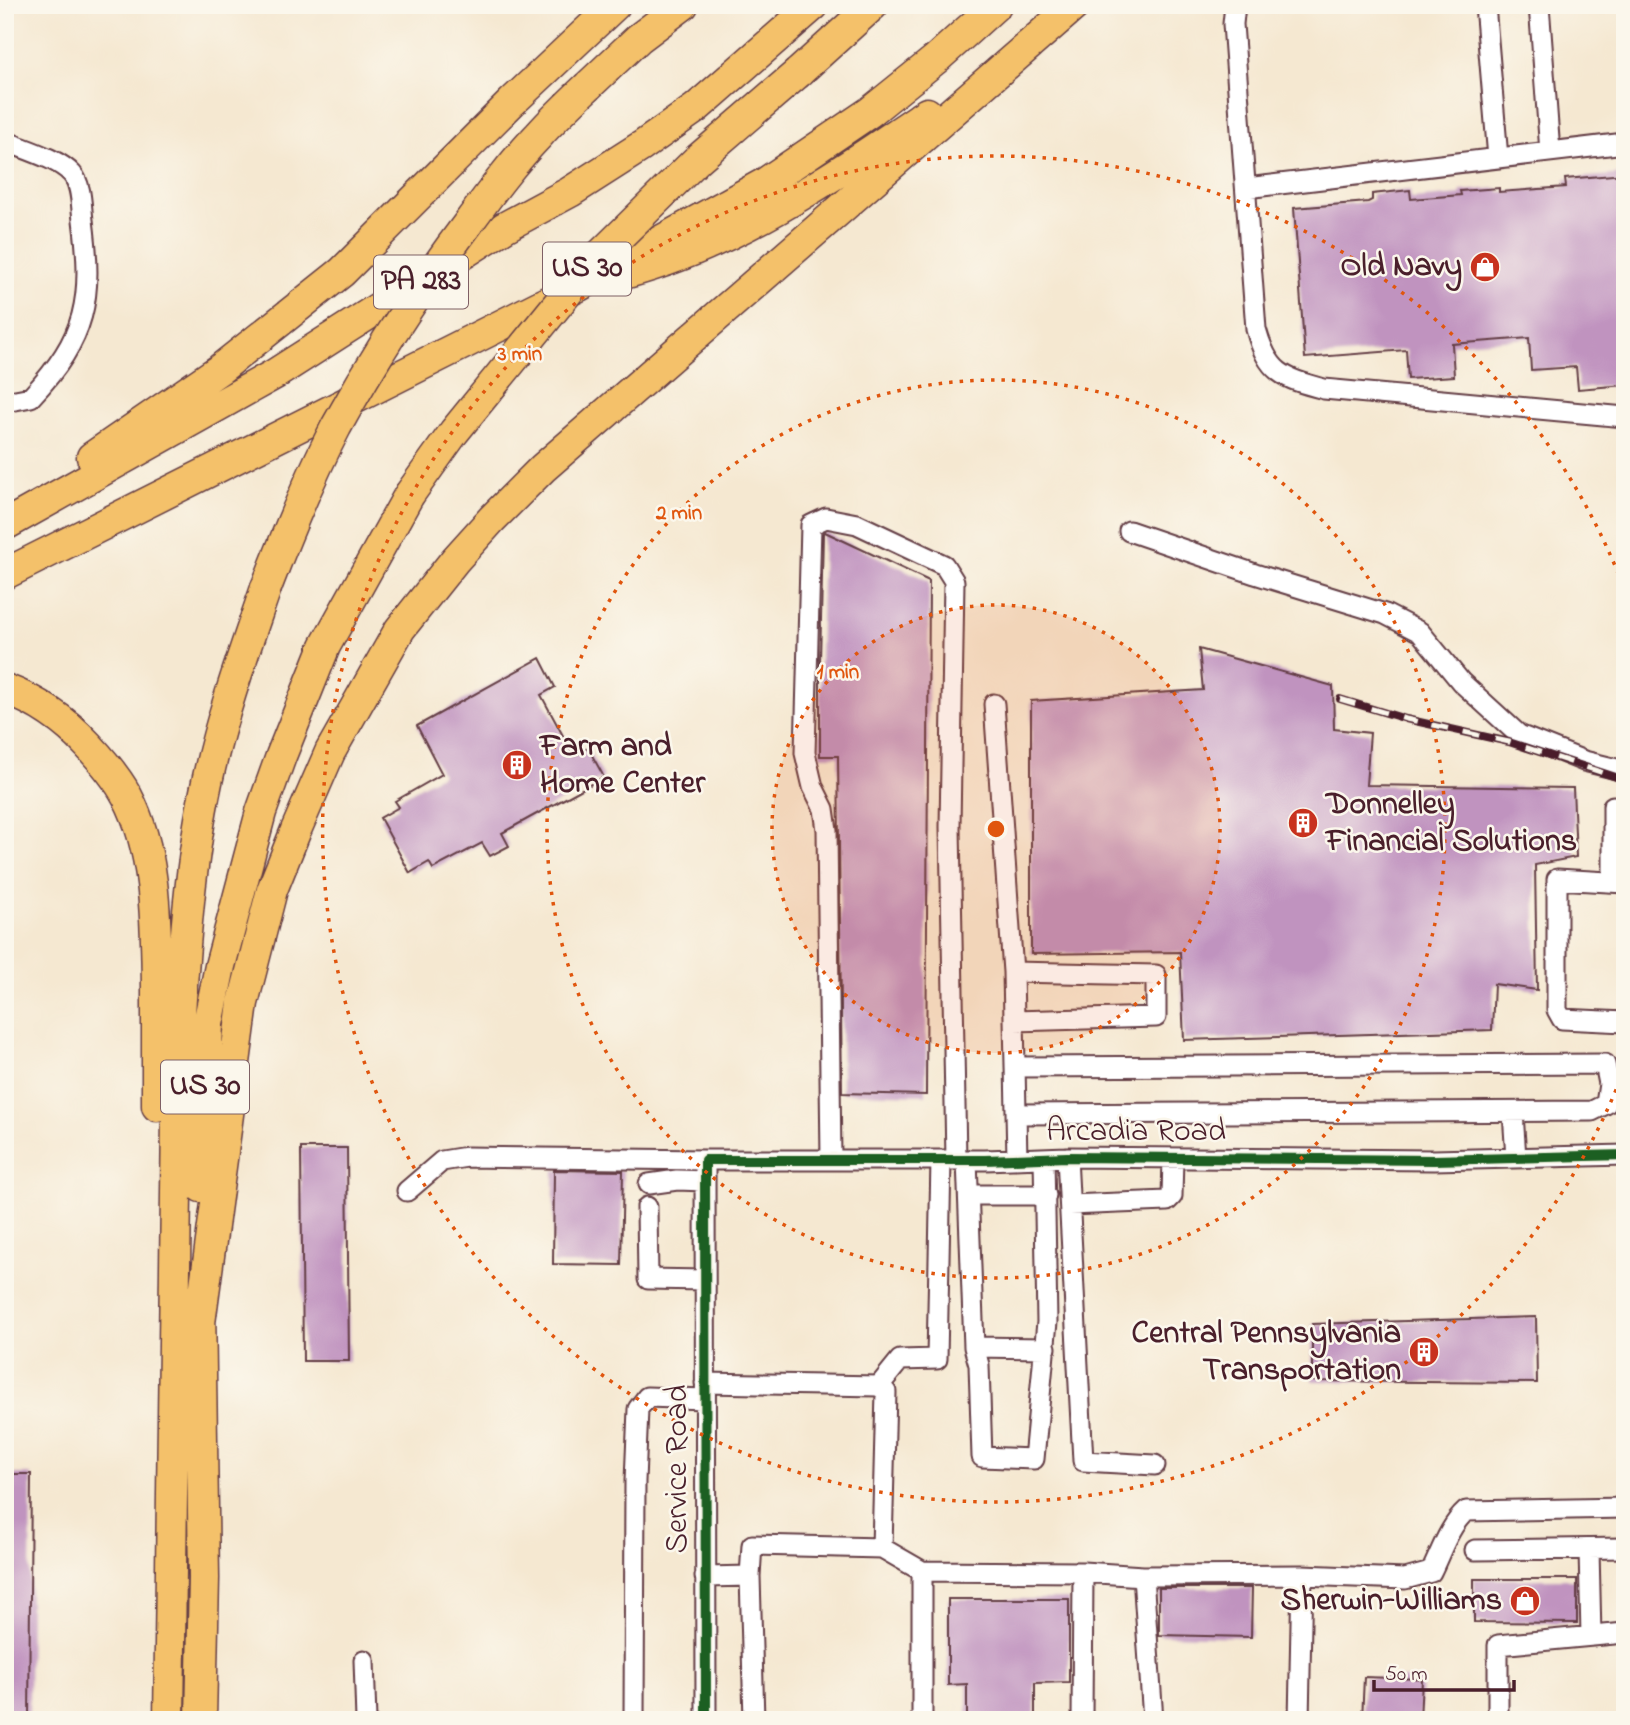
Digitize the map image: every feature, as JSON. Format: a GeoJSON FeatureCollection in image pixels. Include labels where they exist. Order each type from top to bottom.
{"type":"FeatureCollection","features":[{"type":"Feature","properties":{"kind":"highway"},"geometry":{"type":"LineString","coordinates":[[5,516],[220,369],[342,272],[512,102],[615,5]]}},
{"type":"Feature","properties":{"kind":"highway","name":"US 30"},"geometry":{"type":"LineString","coordinates":[[169,1720],[178,1042],[190,894],[207,783],[230,695],[289,528],[336,427],[384,345],[448,249],[538,135],[639,38],[683,5]]}},
{"type":"Feature","properties":{"kind":"highway","name":"PA 283"},"geometry":{"type":"LineString","coordinates":[[5,525],[275,374],[505,227],[570,192],[642,146],[696,108],[814,5]]}},
{"type":"Feature","properties":{"kind":"highway","name":"US 30"},"geometry":{"type":"LineString","coordinates":[[201,1720],[204,1578],[201,1195],[208,1024],[220,965],[261,811],[303,699],[356,588],[409,495],[462,422],[589,266],[698,159],[873,5]]}},
{"type":"Feature","properties":{"kind":"highway","name":"PA 283"},"geometry":{"type":"LineString","coordinates":[[5,574],[579,286],[765,183],[870,112],[936,59],[996,5]]}},
{"type":"Feature","properties":{"kind":"highway"},"geometry":{"type":"LineString","coordinates":[[200,1323],[243,1003],[272,890],[330,752],[400,629],[455,560],[543,468],[1075,5]]}},
{"type":"Feature","properties":{"kind":"highway"},"geometry":{"type":"LineString","coordinates":[[579,286],[667,262],[750,224],[877,147],[1032,43]]}},
{"type":"Feature","properties":{"kind":"highway"},"geometry":{"type":"LineString","coordinates":[[5,689],[48,710],[76,732],[104,762],[127,796],[141,833],[156,921],[158,1205],[175,1302]]}},
{"type":"Feature","properties":{"kind":"street"},"geometry":{"type":"LineString","coordinates":[[1235,5],[1233,24],[1256,329],[1262,353],[1275,369],[1294,382],[1324,389],[1625,417]]}},
{"type":"Feature","properties":{"kind":"street"},"geometry":{"type":"LineString","coordinates":[[1485,5],[1498,158]]}},
{"type":"Feature","properties":{"kind":"street"},"geometry":{"type":"LineString","coordinates":[[1539,5],[1550,152]]}},
{"type":"Feature","properties":{"kind":"street"},"geometry":{"type":"LineString","coordinates":[[5,141],[64,167],[74,176],[87,249],[88,279],[80,326],[62,357],[31,397],[5,402]]}},
{"type":"Feature","properties":{"kind":"street"},"geometry":{"type":"LineString","coordinates":[[1246,188],[1625,143]]}},
{"type":"Feature","properties":{"kind":"street"},"geometry":{"type":"LineString","coordinates":[[831,1159],[827,830],[824,809],[813,787],[805,752],[811,525],[826,518],[857,524],[905,545],[944,565],[954,581],[950,827],[955,1160],[937,1359],[900,1360],[878,1386]]}},
{"type":"Feature","properties":{"kind":"street"},"geometry":{"type":"LineString","coordinates":[[1129,531],[1385,614],[1420,632],[1461,682],[1520,735],[1584,761],[1625,771]]}},
{"type":"Feature","properties":{"kind":"street"},"geometry":{"type":"LineString","coordinates":[[993,704],[1013,972],[1017,1159]]}},
{"type":"Feature","properties":{"kind":"street"},"geometry":{"type":"LineString","coordinates":[[1619,808],[1619,882],[1558,879],[1557,1010],[1562,1019],[1625,1022]]}},
{"type":"Feature","properties":{"kind":"street"},"geometry":{"type":"LineString","coordinates":[[1013,972],[1156,975],[1156,1017],[1014,1021]]}},
{"type":"Feature","properties":{"kind":"street"},"geometry":{"type":"LineString","coordinates":[[1016,1114],[1592,1111],[1606,1104],[1609,1084],[1605,1064]]}},
{"type":"Feature","properties":{"kind":"street"},"geometry":{"type":"LineString","coordinates":[[1015,1067],[1625,1065]]}},
{"type":"Feature","properties":{"kind":"street"},"geometry":{"type":"LineString","coordinates":[[1513,1113],[1516,1158]]}},
{"type":"Feature","properties":{"kind":"street","name":"Arcadia Road"},"geometry":{"type":"LineString","coordinates":[[407,1191],[442,1161],[467,1157],[705,1160],[1067,1157],[1434,1160],[1625,1156]]}},
{"type":"Feature","properties":{"kind":"street"},"geometry":{"type":"LineString","coordinates":[[1067,1157],[1083,1461],[1155,1465]]}},
{"type":"Feature","properties":{"kind":"street"},"geometry":{"type":"LineString","coordinates":[[955,1160],[969,1195],[974,1348],[979,1365],[982,1457],[1034,1459],[1046,1348],[1044,1158]]}},
{"type":"Feature","properties":{"kind":"street"},"geometry":{"type":"LineString","coordinates":[[1070,1205],[1167,1201],[1172,1196],[1173,1158]]}},
{"type":"Feature","properties":{"kind":"street"},"geometry":{"type":"LineString","coordinates":[[649,1184],[677,1180],[705,1181],[705,1160]]}},
{"type":"Feature","properties":{"kind":"street","name":"Service Road"},"geometry":{"type":"LineString","coordinates":[[705,1181],[706,1720]]}},
{"type":"Feature","properties":{"kind":"street"},"geometry":{"type":"LineString","coordinates":[[969,1195],[1046,1195]]}},
{"type":"Feature","properties":{"kind":"street"},"geometry":{"type":"LineString","coordinates":[[648,1207],[648,1279],[705,1280]]}},
{"type":"Feature","properties":{"kind":"street"},"geometry":{"type":"LineString","coordinates":[[974,1348],[1046,1348]]}},
{"type":"Feature","properties":{"kind":"street"},"geometry":{"type":"LineString","coordinates":[[634,1720],[638,1409],[647,1397],[705,1391],[878,1386],[886,1392],[882,1548]]}},
{"type":"Feature","properties":{"kind":"street"},"geometry":{"type":"LineString","coordinates":[[754,1720],[750,1576],[752,1545],[882,1548],[922,1571],[1405,1578],[1431,1572],[1455,1520],[1466,1511],[1625,1508]]}},
{"type":"Feature","properties":{"kind":"street"},"geometry":{"type":"LineString","coordinates":[[1475,1550],[1625,1548]]}},
{"type":"Feature","properties":{"kind":"street"},"geometry":{"type":"LineString","coordinates":[[1589,1549],[1591,1636]]}},
{"type":"Feature","properties":{"kind":"street"},"geometry":{"type":"LineString","coordinates":[[922,1571],[922,1720]]}},
{"type":"Feature","properties":{"kind":"street"},"geometry":{"type":"LineString","coordinates":[[1082,1720],[1083,1572]]}},
{"type":"Feature","properties":{"kind":"street"},"geometry":{"type":"LineString","coordinates":[[1299,1720],[1302,1575]]}},
{"type":"Feature","properties":{"kind":"street"},"geometry":{"type":"LineString","coordinates":[[705,1577],[750,1576]]}},
{"type":"Feature","properties":{"kind":"street"},"geometry":{"type":"LineString","coordinates":[[1143,1576],[1153,1720]]}},
{"type":"Feature","properties":{"kind":"street"},"geometry":{"type":"LineString","coordinates":[[1498,1720],[1498,1645],[1625,1633]]}},
{"type":"Feature","properties":{"kind":"street"},"geometry":{"type":"LineString","coordinates":[[364,1660],[366,1720]]}},
{"type":"Feature","properties":{"kind":"building"},"geometry":{"type":"Polygon","coordinates":[[[1625,174],[1625,385],[1578,389],[1576,367],[1531,370],[1529,338],[1452,344],[1454,376],[1408,379],[1406,350],[1305,358],[1294,208],[1368,202],[1372,200],[1372,194],[1410,190],[1411,199],[1461,195],[1460,191],[1499,188],[1499,192],[1566,187],[1565,179],[1625,174]]]}},
{"type":"Feature","properties":{"kind":"building"},"geometry":{"type":"Polygon","coordinates":[[[825,532],[929,581],[926,1095],[842,1093],[838,756],[820,756],[825,532]]]}},
{"type":"Feature","properties":{"kind":"building","name":"Donnelley Financial Solutions"},"geometry":{"type":"Polygon","coordinates":[[[1199,649],[1333,686],[1334,729],[1370,733],[1366,785],[1573,788],[1576,857],[1535,865],[1537,990],[1494,984],[1492,1030],[1184,1040],[1180,952],[1031,954],[1031,701],[1203,690],[1199,649]]]}},
{"type":"Feature","properties":{"kind":"building","name":"Farm and Home Center"},"geometry":{"type":"Polygon","coordinates":[[[540,658],[555,687],[541,695],[574,756],[588,748],[604,777],[502,833],[509,846],[490,856],[482,843],[433,869],[429,862],[410,873],[380,818],[399,807],[395,801],[442,774],[417,726],[540,658]]]}},
{"type":"Feature","properties":{"kind":"building"},"geometry":{"type":"Polygon","coordinates":[[[301,1148],[347,1148],[349,1361],[303,1361],[301,1148]]]}},
{"type":"Feature","properties":{"kind":"building"},"geometry":{"type":"Polygon","coordinates":[[[554,1170],[623,1171],[621,1265],[553,1264],[554,1170]]]}},
{"type":"Feature","properties":{"kind":"building","name":"Central Pennsylvania Transportation"},"geometry":{"type":"Polygon","coordinates":[[[1536,1317],[1537,1383],[1312,1381],[1312,1324],[1536,1317]]]}},
{"type":"Feature","properties":{"kind":"building"},"geometry":{"type":"Polygon","coordinates":[[[5,1474],[31,1474],[29,1720],[5,1720],[5,1474]]]}},
{"type":"Feature","properties":{"kind":"building","name":"Sherwin-Williams"},"geometry":{"type":"Polygon","coordinates":[[[1474,1579],[1577,1579],[1577,1623],[1474,1622],[1474,1579]]]}},
{"type":"Feature","properties":{"kind":"building"},"geometry":{"type":"Polygon","coordinates":[[[1159,1588],[1252,1588],[1251,1637],[1159,1635],[1159,1588]]]}},
{"type":"Feature","properties":{"kind":"building"},"geometry":{"type":"Polygon","coordinates":[[[948,1599],[1069,1599],[1069,1682],[1035,1683],[1035,1720],[967,1720],[967,1684],[948,1685],[948,1599]]]}},
{"type":"Feature","properties":{"kind":"building"},"geometry":{"type":"Polygon","coordinates":[[[1364,1677],[1422,1679],[1420,1720],[1362,1720],[1364,1677]]]}},
{"type":"Feature","properties":{"kind":"railway"},"geometry":{"type":"LineString","coordinates":[[1340,699],[1406,719],[1509,742],[1625,780]]}},
{"type":"Feature","properties":{"kind":"cycle path"},"geometry":{"type":"LineString","coordinates":[[706,1720],[705,1160],[985,1160],[1067,1157],[1434,1160],[1625,1155]]}},
{"type":"Feature","properties":{"kind":"place","name":"Old Navy"},"geometry":{"type":"Point","coordinates":[1485,267]}},
{"type":"Feature","properties":{"kind":"place","name":"Farm and Home Center"},"geometry":{"type":"Point","coordinates":[517,765]}},
{"type":"Feature","properties":{"kind":"place","name":"Donnelley Financial Solutions"},"geometry":{"type":"Point","coordinates":[1303,823]}},
{"type":"Feature","properties":{"kind":"place","name":"Central Pennsylvania Transportation"},"geometry":{"type":"Point","coordinates":[1424,1352]}},
{"type":"Feature","properties":{"kind":"place","name":"Sherwin-Williams"},"geometry":{"type":"Point","coordinates":[1525,1601]}}]}
